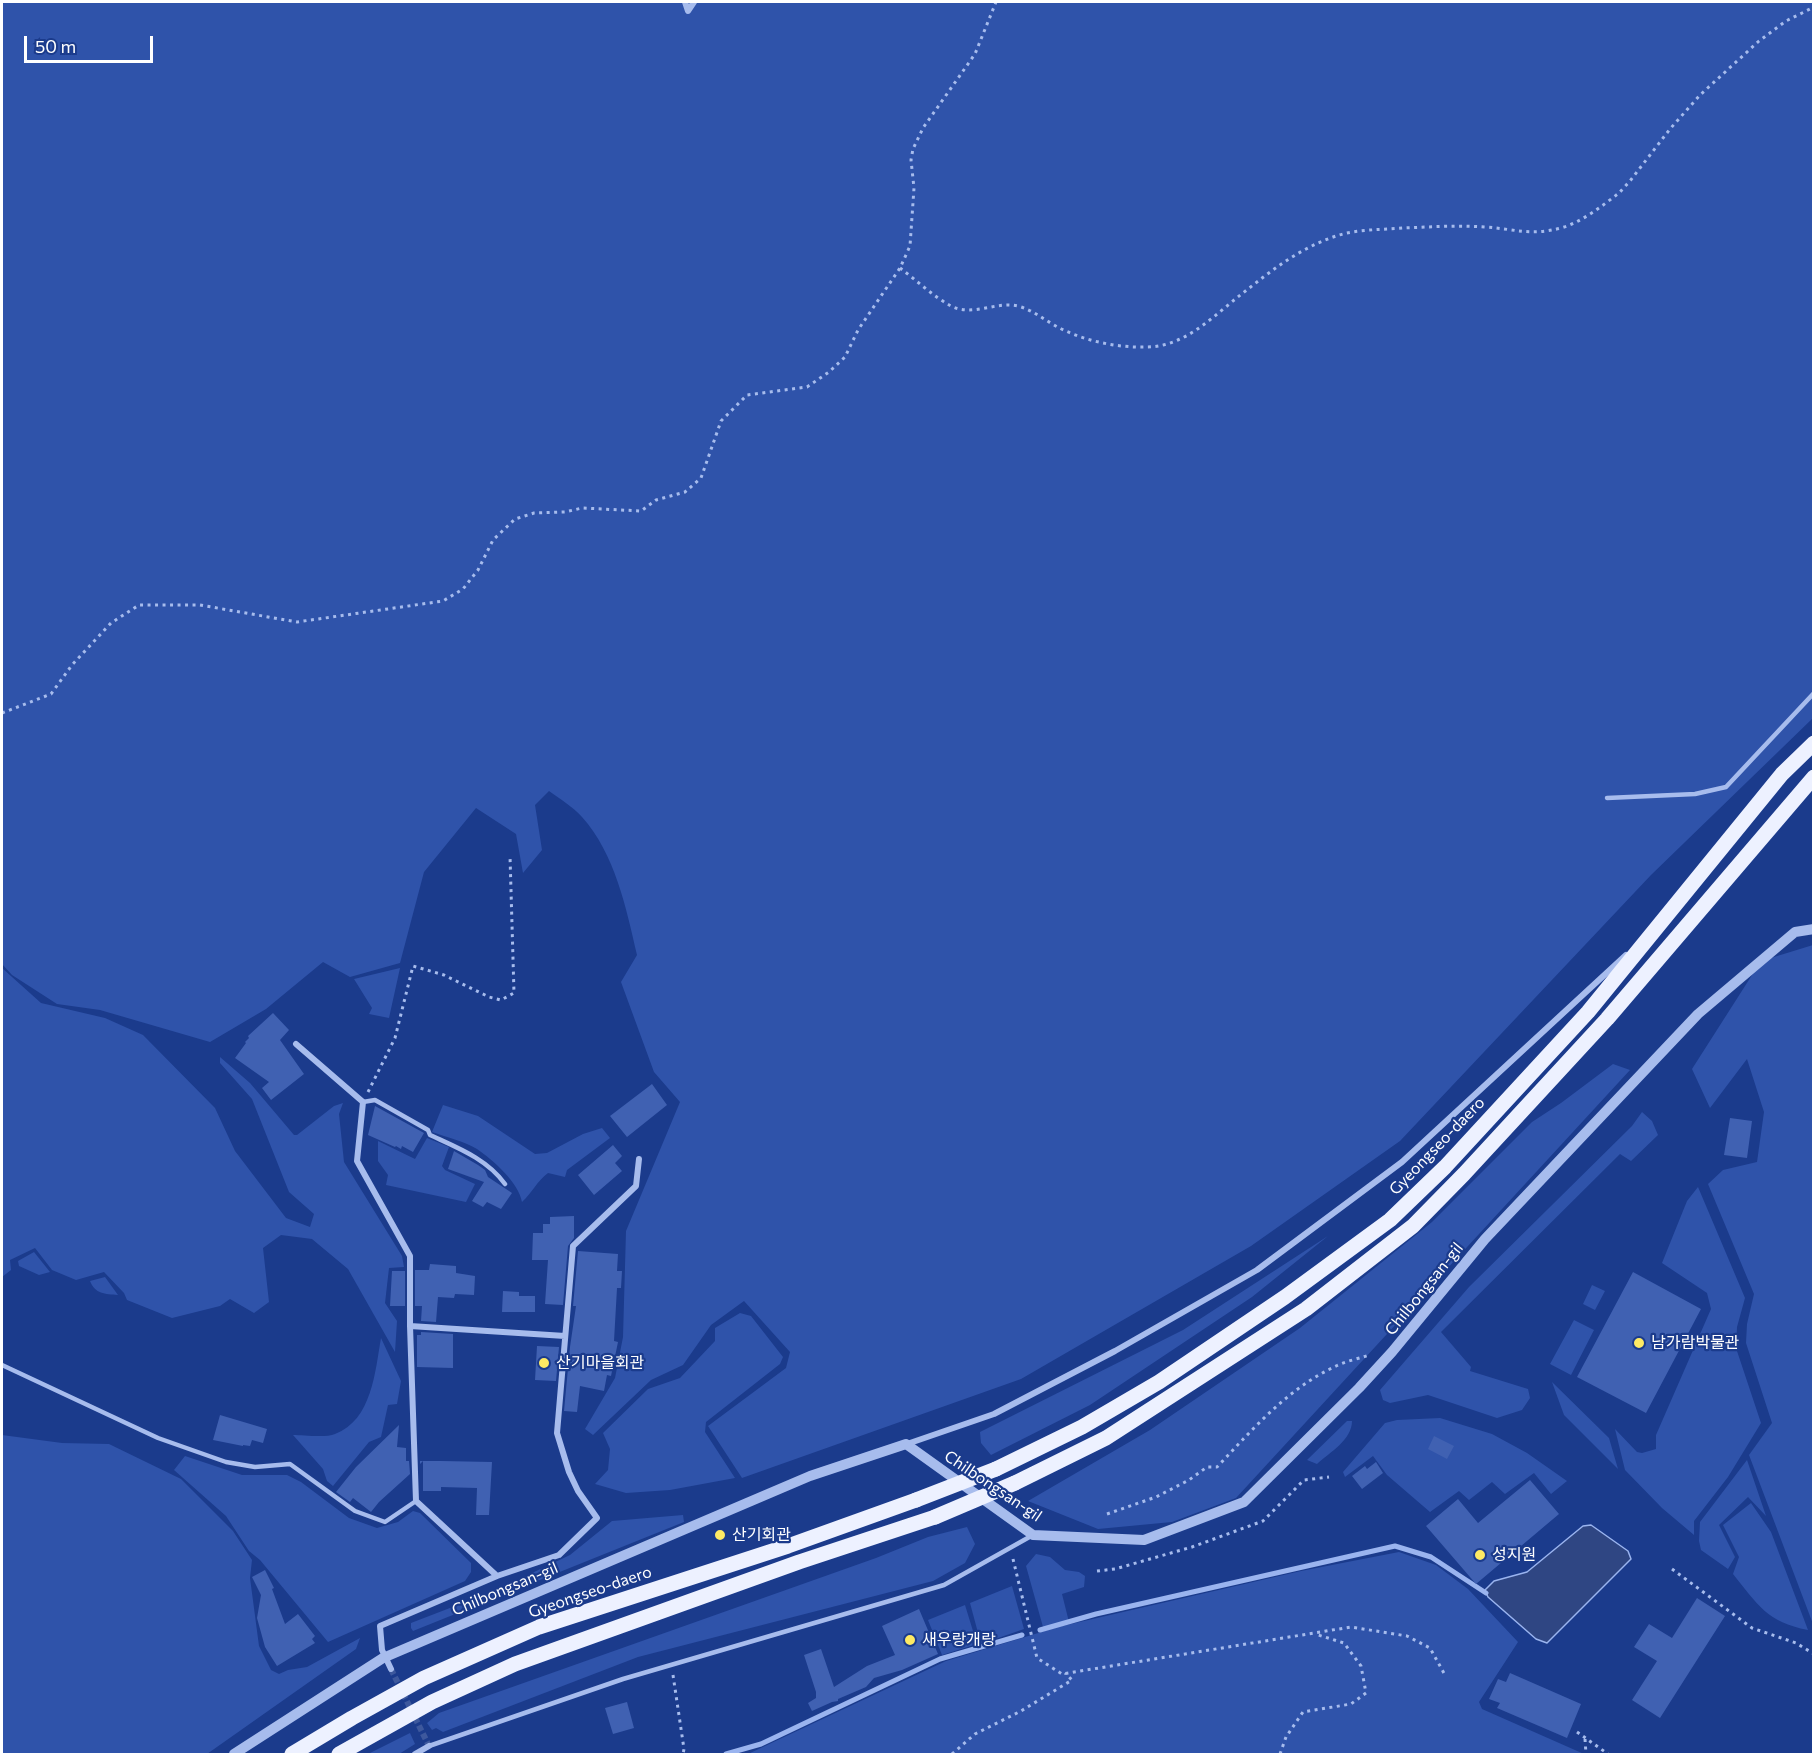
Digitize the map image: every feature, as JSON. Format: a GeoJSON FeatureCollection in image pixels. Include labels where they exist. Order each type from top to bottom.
{"type":"FeatureCollection","features":[{"type":"Feature","properties":{"kind":"main road","name":"Gyeongseo-daero"},"geometry":{"type":"LineString","coordinates":[[292,1755],[424,1678],[539,1627],[788,1546],[916,1500],[996,1468],[1082,1427],[1159,1382],[1285,1297],[1390,1220],[1444,1167],[1588,1012],[1782,774],[1814,743]]}},
{"type":"Feature","properties":{"kind":"main road"},"geometry":{"type":"LineString","coordinates":[[339,1755],[432,1702],[515,1664],[799,1562],[936,1517],[1015,1483],[1106,1438],[1306,1309],[1413,1226],[1464,1174],[1607,1019],[1814,777]]}},
{"type":"Feature","properties":{"kind":"street"},"geometry":{"type":"LineString","coordinates":[[685,2],[688,11],[694,2]]}},
{"type":"Feature","properties":{"kind":"street"},"geometry":{"type":"LineString","coordinates":[[906,1444],[994,1414],[1115,1351],[1257,1270],[1402,1162],[1659,924]]}},
{"type":"Feature","properties":{"kind":"street","name":"Chilbongsan-gil"},"geometry":{"type":"LineString","coordinates":[[234,1755],[385,1657],[810,1476],[906,1444],[1033,1535],[1144,1540],[1244,1502],[1359,1389],[1485,1239],[1698,1014],[1796,932],[1814,928]]}},
{"type":"Feature","properties":{"kind":"street"},"geometry":{"type":"LineString","coordinates":[[296,1044],[363,1102],[357,1161],[410,1256],[416,1501],[497,1576]]}},
{"type":"Feature","properties":{"kind":"street"},"geometry":{"type":"LineString","coordinates":[[391,1669],[382,1650],[381,1626],[497,1576],[559,1555],[597,1518],[578,1491],[569,1472],[557,1433],[573,1246],[636,1186],[639,1159]]}},
{"type":"Feature","properties":{"kind":"street"},"geometry":{"type":"LineString","coordinates":[[410,1326],[566,1336]]}},
{"type":"Feature","properties":{"kind":"street"},"geometry":{"type":"LineString","coordinates":[[415,1755],[429,1746]]}},
{"type":"Feature","properties":{"kind":"lane"},"geometry":{"type":"LineString","coordinates":[[1607,798],[1695,794],[1726,787],[1814,693]]}},
{"type":"Feature","properties":{"kind":"lane"},"geometry":{"type":"LineString","coordinates":[[363,1102],[375,1100],[428,1130],[430,1136],[471,1153],[497,1174],[505,1184]]}},
{"type":"Feature","properties":{"kind":"lane"},"geometry":{"type":"LineString","coordinates":[[2,1365],[158,1438],[226,1462],[255,1467],[290,1464],[356,1511],[385,1522],[416,1501]]}},
{"type":"Feature","properties":{"kind":"lane"},"geometry":{"type":"LineString","coordinates":[[429,1746],[623,1679],[944,1585],[1033,1535]]}},
{"type":"Feature","properties":{"kind":"path"},"geometry":{"type":"LineString","coordinates":[[2,713],[51,694],[72,665],[111,623],[139,605],[200,605],[297,622],[443,601],[463,589],[478,570],[493,540],[515,519],[534,513],[565,512],[582,508],[641,511],[656,500],[685,492],[701,478],[721,421],[747,395],[807,387],[829,372],[845,357],[858,330],[900,268],[910,246],[914,188],[911,160],[914,149],[923,128],[975,54],[996,2]]}},
{"type":"Feature","properties":{"kind":"path"},"geometry":{"type":"LineString","coordinates":[[900,268],[952,307],[963,310],[1002,305],[1020,306],[1068,332],[1096,341],[1153,347],[1175,341],[1207,322],[1289,258],[1308,247],[1336,236],[1366,230],[1439,226],[1491,227],[1522,232],[1544,231],[1575,222],[1619,193],[1686,109],[1746,53],[1786,21],[1814,7]]}},
{"type":"Feature","properties":{"kind":"path"},"geometry":{"type":"LineString","coordinates":[[363,1102],[395,1038],[413,966],[444,975],[495,999],[501,1000],[514,993],[510,856]]}},
{"type":"Feature","properties":{"kind":"path"},"geometry":{"type":"LineString","coordinates":[[1107,1514],[1156,1497],[1189,1480],[1207,1467],[1217,1467],[1276,1405],[1297,1389],[1335,1366],[1397,1345]]}},
{"type":"Feature","properties":{"kind":"path"},"geometry":{"type":"LineString","coordinates":[[1097,1571],[1115,1569],[1192,1547],[1263,1521],[1304,1480],[1329,1477]]}},
{"type":"Feature","properties":{"kind":"path"},"geometry":{"type":"LineString","coordinates":[[1011,1548],[1037,1658],[1062,1674],[1351,1627],[1407,1636],[1430,1648],[1445,1676]]}},
{"type":"Feature","properties":{"kind":"path"},"geometry":{"type":"LineString","coordinates":[[1672,1569],[1752,1628],[1796,1643],[1814,1654]]}},
{"type":"Feature","properties":{"kind":"path"},"geometry":{"type":"LineString","coordinates":[[1280,1755],[1286,1737],[1304,1712],[1351,1704],[1366,1693],[1361,1666],[1344,1643],[1314,1633]]}},
{"type":"Feature","properties":{"kind":"path"},"geometry":{"type":"LineString","coordinates":[[671,1665],[683,1755]]}},
{"type":"Feature","properties":{"kind":"path"},"geometry":{"type":"LineString","coordinates":[[952,1755],[975,1734],[1021,1711],[1072,1680],[1065,1673]]}},
{"type":"Feature","properties":{"kind":"path"},"geometry":{"type":"LineString","coordinates":[[1577,1732],[1608,1755]]}},
{"type":"Feature","properties":{"kind":"path"},"geometry":{"type":"LineString","coordinates":[[1585,1739],[1586,1755]]}},
{"type":"Feature","properties":{"kind":"shaded area"},"geometry":{"type":"Polygon","coordinates":[[[4,2],[1813,2],[1813,718],[1651,875],[1400,1141],[1251,1246],[1021,1379],[742,1478],[708,1426],[786,1368],[790,1352],[744,1301],[711,1325],[683,1365],[651,1380],[593,1435],[585,1429],[615,1378],[623,1337],[626,1231],[680,1102],[654,1072],[621,982],[637,955],[618,882],[603,847],[582,817],[571,806],[549,791],[535,805],[542,850],[523,873],[516,834],[476,808],[424,872],[400,963],[350,977],[323,962],[266,1009],[210,1042],[100,1010],[57,1004],[12,975],[2,964],[2,5],[4,2]]]}},
{"type":"Feature","properties":{"kind":"shaded area"},"geometry":{"type":"Polygon","coordinates":[[[1813,945],[1813,1624],[1749,1455],[1772,1423],[1746,1343],[1747,1324],[1754,1294],[1708,1184],[1723,1170],[1757,1162],[1764,1112],[1747,1059],[1710,1108],[1692,1069],[1761,961],[1813,945]]]}},
{"type":"Feature","properties":{"kind":"shaded area"},"geometry":{"type":"Polygon","coordinates":[[[2,968],[41,1003],[105,1018],[143,1035],[215,1108],[235,1151],[286,1218],[310,1227],[314,1214],[289,1192],[252,1099],[220,1063],[220,1057],[250,1083],[294,1135],[334,1106],[343,1103],[339,1114],[344,1162],[402,1256],[404,1267],[389,1268],[385,1303],[397,1321],[395,1352],[348,1269],[312,1239],[281,1235],[263,1248],[269,1302],[254,1313],[230,1299],[220,1306],[172,1318],[127,1300],[124,1293],[104,1272],[76,1280],[52,1270],[35,1248],[10,1260],[11,1270],[2,1277],[2,968]]]}},
{"type":"Feature","properties":{"kind":"shaded area"},"geometry":{"type":"Polygon","coordinates":[[[400,968],[389,1018],[369,1014],[372,1008],[354,979],[400,968]]]}},
{"type":"Feature","properties":{"kind":"shaded area"},"geometry":{"type":"Polygon","coordinates":[[[1613,1064],[1630,1070],[1236,1498],[1172,1522],[1098,1529],[1028,1501],[1150,1430],[1300,1328],[1432,1222],[1532,1122],[1613,1064]]]}},
{"type":"Feature","properties":{"kind":"shaded area"},"geometry":{"type":"Polygon","coordinates":[[[443,1105],[478,1116],[535,1154],[547,1153],[583,1134],[602,1128],[610,1138],[567,1170],[565,1177],[548,1173],[522,1202],[511,1180],[477,1149],[432,1132],[443,1105]]]}},
{"type":"Feature","properties":{"kind":"shaded area"},"geometry":{"type":"Polygon","coordinates":[[[1642,1112],[1652,1121],[1658,1135],[1631,1161],[1620,1154],[1441,1332],[1471,1367],[1470,1371],[1528,1389],[1530,1398],[1522,1410],[1497,1418],[1428,1395],[1390,1403],[1383,1400],[1380,1390],[1469,1287],[1632,1126],[1642,1112]]]}},
{"type":"Feature","properties":{"kind":"shaded area"},"geometry":{"type":"Polygon","coordinates":[[[427,1138],[449,1147],[442,1166],[445,1170],[475,1184],[466,1202],[386,1185],[388,1175],[378,1161],[378,1141],[415,1159],[427,1138]]]}},
{"type":"Feature","properties":{"kind":"shaded area"},"geometry":{"type":"Polygon","coordinates":[[[1698,1187],[1745,1298],[1737,1327],[1736,1348],[1761,1423],[1728,1477],[1694,1521],[1694,1535],[1662,1508],[1625,1470],[1615,1429],[1637,1452],[1656,1449],[1656,1435],[1711,1309],[1707,1293],[1662,1263],[1687,1201],[1698,1187]]]}},
{"type":"Feature","properties":{"kind":"shaded area"},"geometry":{"type":"Polygon","coordinates":[[[1328,1236],[1252,1297],[1090,1405],[991,1455],[981,1443],[980,1432],[1183,1330],[1328,1236]]]}},
{"type":"Feature","properties":{"kind":"shaded area"},"geometry":{"type":"Polygon","coordinates":[[[34,1252],[50,1272],[39,1275],[19,1266],[18,1261],[34,1252]]]}},
{"type":"Feature","properties":{"kind":"shaded area"},"geometry":{"type":"Polygon","coordinates":[[[105,1277],[118,1295],[98,1291],[90,1281],[105,1277]]]}},
{"type":"Feature","properties":{"kind":"shaded area"},"geometry":{"type":"Polygon","coordinates":[[[1592,1285],[1605,1291],[1595,1310],[1583,1304],[1592,1285]]]}},
{"type":"Feature","properties":{"kind":"shaded area"},"geometry":{"type":"Polygon","coordinates":[[[740,1313],[751,1316],[783,1357],[780,1364],[706,1422],[705,1432],[735,1478],[670,1490],[626,1493],[595,1484],[608,1470],[610,1449],[603,1433],[648,1389],[680,1378],[715,1341],[715,1328],[740,1313]]]}},
{"type":"Feature","properties":{"kind":"shaded area"},"geometry":{"type":"Polygon","coordinates":[[[1574,1320],[1594,1330],[1571,1375],[1550,1364],[1574,1320]]]}},
{"type":"Feature","properties":{"kind":"shaded area"},"geometry":{"type":"Polygon","coordinates":[[[381,1338],[401,1381],[397,1404],[388,1405],[381,1437],[369,1442],[333,1486],[327,1481],[323,1469],[293,1435],[335,1434],[357,1418],[370,1394],[381,1338]]]}},
{"type":"Feature","properties":{"kind":"shaded area"},"geometry":{"type":"Polygon","coordinates":[[[1552,1382],[1609,1438],[1618,1469],[1564,1415],[1552,1382]]]}},
{"type":"Feature","properties":{"kind":"shaded area"},"geometry":{"type":"Polygon","coordinates":[[[1440,1418],[1492,1434],[1527,1453],[1567,1481],[1551,1494],[1534,1473],[1505,1494],[1492,1482],[1469,1500],[1459,1491],[1430,1512],[1387,1475],[1373,1456],[1345,1477],[1343,1472],[1385,1423],[1397,1420],[1440,1418]]]}},
{"type":"Feature","properties":{"kind":"shaded area"},"geometry":{"type":"Polygon","coordinates":[[[1347,1421],[1352,1421],[1351,1428],[1339,1445],[1317,1464],[1307,1460],[1347,1421]]]}},
{"type":"Feature","properties":{"kind":"shaded area"},"geometry":{"type":"Polygon","coordinates":[[[2,1435],[62,1443],[109,1444],[181,1479],[233,1531],[252,1560],[250,1578],[259,1646],[271,1670],[279,1674],[307,1667],[360,1638],[356,1649],[207,1754],[2,1754],[2,1435]]]}},
{"type":"Feature","properties":{"kind":"shaded area"},"geometry":{"type":"Polygon","coordinates":[[[185,1456],[242,1475],[287,1475],[301,1482],[349,1518],[377,1528],[398,1522],[413,1511],[420,1513],[471,1563],[471,1572],[465,1581],[328,1642],[260,1560],[249,1551],[226,1516],[174,1470],[185,1456]]]}},
{"type":"Feature","properties":{"kind":"shaded area"},"geometry":{"type":"Polygon","coordinates":[[[1747,1460],[1766,1516],[1748,1497],[1719,1525],[1735,1557],[1728,1569],[1701,1550],[1700,1522],[1747,1460]]]}},
{"type":"Feature","properties":{"kind":"shaded area"},"geometry":{"type":"Polygon","coordinates":[[[1751,1503],[1771,1532],[1808,1630],[1782,1622],[1764,1611],[1733,1574],[1739,1557],[1723,1525],[1751,1503]]]}},
{"type":"Feature","properties":{"kind":"shaded area"},"geometry":{"type":"Polygon","coordinates":[[[683,1515],[684,1522],[413,1631],[411,1628],[411,1623],[494,1591],[570,1555],[612,1521],[683,1515]]]}},
{"type":"Feature","properties":{"kind":"shaded area"},"geometry":{"type":"Polygon","coordinates":[[[1591,1525],[1628,1551],[1631,1559],[1547,1643],[1536,1639],[1488,1597],[1485,1590],[1494,1581],[1527,1572],[1583,1526],[1591,1525]]]}},
{"type":"Feature","properties":{"kind":"shaded area"},"geometry":{"type":"Polygon","coordinates":[[[967,1527],[975,1544],[965,1563],[933,1581],[638,1657],[443,1732],[436,1728],[432,1730],[427,1723],[439,1713],[876,1558],[928,1537],[967,1527]]]}},
{"type":"Feature","properties":{"kind":"shaded area"},"geometry":{"type":"Polygon","coordinates":[[[1399,1552],[1436,1565],[1468,1589],[1518,1642],[1479,1702],[1482,1709],[1584,1754],[748,1754],[946,1661],[1058,1627],[1301,1571],[1399,1552]]]}},
{"type":"Feature","properties":{"kind":"shaded area"},"geometry":{"type":"Polygon","coordinates":[[[1036,1554],[1050,1557],[1065,1570],[1079,1572],[1085,1576],[1084,1587],[1062,1594],[1069,1622],[1043,1627],[1026,1566],[1036,1554]]]}},
{"type":"Feature","properties":{"kind":"shaded area"},"geometry":{"type":"Polygon","coordinates":[[[1012,1586],[1024,1629],[981,1644],[970,1603],[1012,1586]]]}},
{"type":"Feature","properties":{"kind":"shaded area"},"geometry":{"type":"Polygon","coordinates":[[[965,1605],[977,1644],[942,1655],[928,1620],[965,1605]]]}},
{"type":"Feature","properties":{"kind":"shaded area"},"geometry":{"type":"Polygon","coordinates":[[[410,1733],[415,1744],[399,1754],[368,1754],[410,1733]]]}},
{"type":"Feature","properties":{"kind":"building"},"geometry":{"type":"Polygon","coordinates":[[[273,1013],[289,1030],[280,1040],[304,1074],[271,1100],[262,1088],[269,1082],[235,1058],[249,1038],[248,1036],[273,1013]]]}},
{"type":"Feature","properties":{"kind":"building"},"geometry":{"type":"Polygon","coordinates":[[[652,1084],[667,1105],[627,1137],[610,1116],[652,1084]]]}},
{"type":"Feature","properties":{"kind":"building"},"geometry":{"type":"Polygon","coordinates":[[[375,1106],[424,1133],[413,1152],[368,1135],[375,1106]]]}},
{"type":"Feature","properties":{"kind":"building"},"geometry":{"type":"Polygon","coordinates":[[[1730,1118],[1752,1121],[1747,1158],[1724,1155],[1730,1118]]]}},
{"type":"Feature","properties":{"kind":"building"},"geometry":{"type":"Polygon","coordinates":[[[613,1145],[622,1156],[615,1163],[622,1171],[594,1195],[578,1175],[613,1145]]]}},
{"type":"Feature","properties":{"kind":"building"},"geometry":{"type":"Polygon","coordinates":[[[454,1151],[485,1170],[488,1177],[512,1193],[501,1209],[487,1202],[483,1207],[472,1201],[484,1182],[448,1169],[454,1151]]]}},
{"type":"Feature","properties":{"kind":"building"},"geometry":{"type":"Polygon","coordinates":[[[574,1216],[574,1238],[568,1246],[563,1305],[545,1304],[548,1260],[532,1260],[533,1233],[543,1233],[543,1224],[550,1224],[550,1217],[574,1216]]]}},
{"type":"Feature","properties":{"kind":"building"},"geometry":{"type":"Polygon","coordinates":[[[578,1251],[618,1254],[617,1271],[622,1271],[621,1288],[617,1288],[614,1341],[618,1342],[611,1376],[607,1375],[604,1391],[580,1386],[577,1412],[564,1411],[576,1306],[573,1306],[578,1251]]]}},
{"type":"Feature","properties":{"kind":"building"},"geometry":{"type":"Polygon","coordinates":[[[430,1264],[456,1266],[456,1273],[475,1276],[474,1295],[455,1294],[454,1298],[438,1297],[436,1322],[421,1321],[422,1306],[415,1306],[415,1270],[429,1270],[430,1264]]]}},
{"type":"Feature","properties":{"kind":"building"},"geometry":{"type":"Polygon","coordinates":[[[392,1271],[405,1271],[405,1306],[390,1306],[392,1271]]]}},
{"type":"Feature","properties":{"kind":"building","name":"남가람박물관"},"geometry":{"type":"Polygon","coordinates":[[[1633,1272],[1701,1309],[1646,1413],[1577,1377],[1633,1272]]]}},
{"type":"Feature","properties":{"kind":"building"},"geometry":{"type":"Polygon","coordinates":[[[503,1291],[519,1292],[519,1296],[535,1296],[535,1312],[502,1312],[503,1291]]]}},
{"type":"Feature","properties":{"kind":"building"},"geometry":{"type":"Polygon","coordinates":[[[421,1332],[453,1334],[453,1368],[417,1367],[417,1335],[421,1335],[421,1332]]]}},
{"type":"Feature","properties":{"kind":"building","name":"산기마을회관"},"geometry":{"type":"Polygon","coordinates":[[[537,1346],[559,1347],[556,1381],[535,1380],[537,1346]]]}},
{"type":"Feature","properties":{"kind":"building"},"geometry":{"type":"Polygon","coordinates":[[[220,1415],[267,1429],[263,1443],[252,1440],[250,1446],[243,1446],[213,1440],[220,1415]]]}},
{"type":"Feature","properties":{"kind":"building"},"geometry":{"type":"Polygon","coordinates":[[[399,1425],[397,1447],[406,1448],[406,1461],[409,1461],[410,1474],[371,1512],[353,1498],[350,1502],[336,1492],[356,1467],[399,1425]]]}},
{"type":"Feature","properties":{"kind":"building"},"geometry":{"type":"Polygon","coordinates":[[[1434,1436],[1454,1446],[1447,1459],[1428,1449],[1434,1436]]]}},
{"type":"Feature","properties":{"kind":"building"},"geometry":{"type":"Polygon","coordinates":[[[423,1461],[492,1462],[489,1515],[476,1515],[477,1488],[441,1487],[441,1491],[423,1491],[423,1461]]]}},
{"type":"Feature","properties":{"kind":"building"},"geometry":{"type":"Polygon","coordinates":[[[1376,1462],[1383,1473],[1362,1489],[1352,1476],[1365,1466],[1367,1469],[1376,1462]]]}},
{"type":"Feature","properties":{"kind":"building","name":"성지원"},"geometry":{"type":"Polygon","coordinates":[[[1530,1480],[1559,1514],[1476,1584],[1426,1526],[1458,1499],[1478,1523],[1530,1480]]]}},
{"type":"Feature","properties":{"kind":"building"},"geometry":{"type":"Polygon","coordinates":[[[265,1570],[274,1588],[272,1589],[285,1624],[298,1614],[315,1636],[312,1639],[315,1643],[277,1666],[265,1647],[257,1618],[261,1595],[252,1577],[265,1570]]]}},
{"type":"Feature","properties":{"kind":"building"},"geometry":{"type":"Polygon","coordinates":[[[1697,1598],[1725,1616],[1660,1718],[1632,1700],[1657,1661],[1634,1647],[1649,1624],[1672,1638],[1697,1598]]]}},
{"type":"Feature","properties":{"kind":"building"},"geometry":{"type":"Polygon","coordinates":[[[919,1609],[938,1654],[902,1670],[874,1678],[866,1687],[812,1711],[808,1703],[816,1698],[816,1692],[804,1655],[821,1649],[834,1687],[867,1666],[895,1655],[882,1626],[919,1609]]]}},
{"type":"Feature","properties":{"kind":"building"},"geometry":{"type":"Polygon","coordinates":[[[1510,1673],[1581,1704],[1567,1738],[1497,1708],[1500,1703],[1489,1699],[1498,1679],[1506,1682],[1510,1673]]]}},
{"type":"Feature","properties":{"kind":"building"},"geometry":{"type":"Polygon","coordinates":[[[627,1702],[634,1728],[613,1734],[605,1708],[627,1702]]]}},
{"type":"Feature","properties":{"kind":"waterway"},"geometry":{"type":"LineString","coordinates":[[1040,1630],[1096,1614],[1395,1546],[1431,1557],[1486,1593]]}},
{"type":"Feature","properties":{"kind":"waterway"},"geometry":{"type":"LineString","coordinates":[[726,1754],[761,1744],[940,1659],[1022,1635]]}},
{"type":"Feature","properties":{"kind":"tunnel"},"geometry":{"type":"LineString","coordinates":[[391,1669],[429,1746]]}},
{"type":"Feature","properties":{"kind":"place","name":"남가람박물관"},"geometry":{"type":"Point","coordinates":[1639,1343]}},
{"type":"Feature","properties":{"kind":"place","name":"산기마을회관"},"geometry":{"type":"Point","coordinates":[544,1363]}},
{"type":"Feature","properties":{"kind":"place","name":"산기회관"},"geometry":{"type":"Point","coordinates":[720,1535]}},
{"type":"Feature","properties":{"kind":"place","name":"성지원"},"geometry":{"type":"Point","coordinates":[1480,1555]}},
{"type":"Feature","properties":{"kind":"place","name":"새우랑개랑"},"geometry":{"type":"Point","coordinates":[910,1640]}}]}
